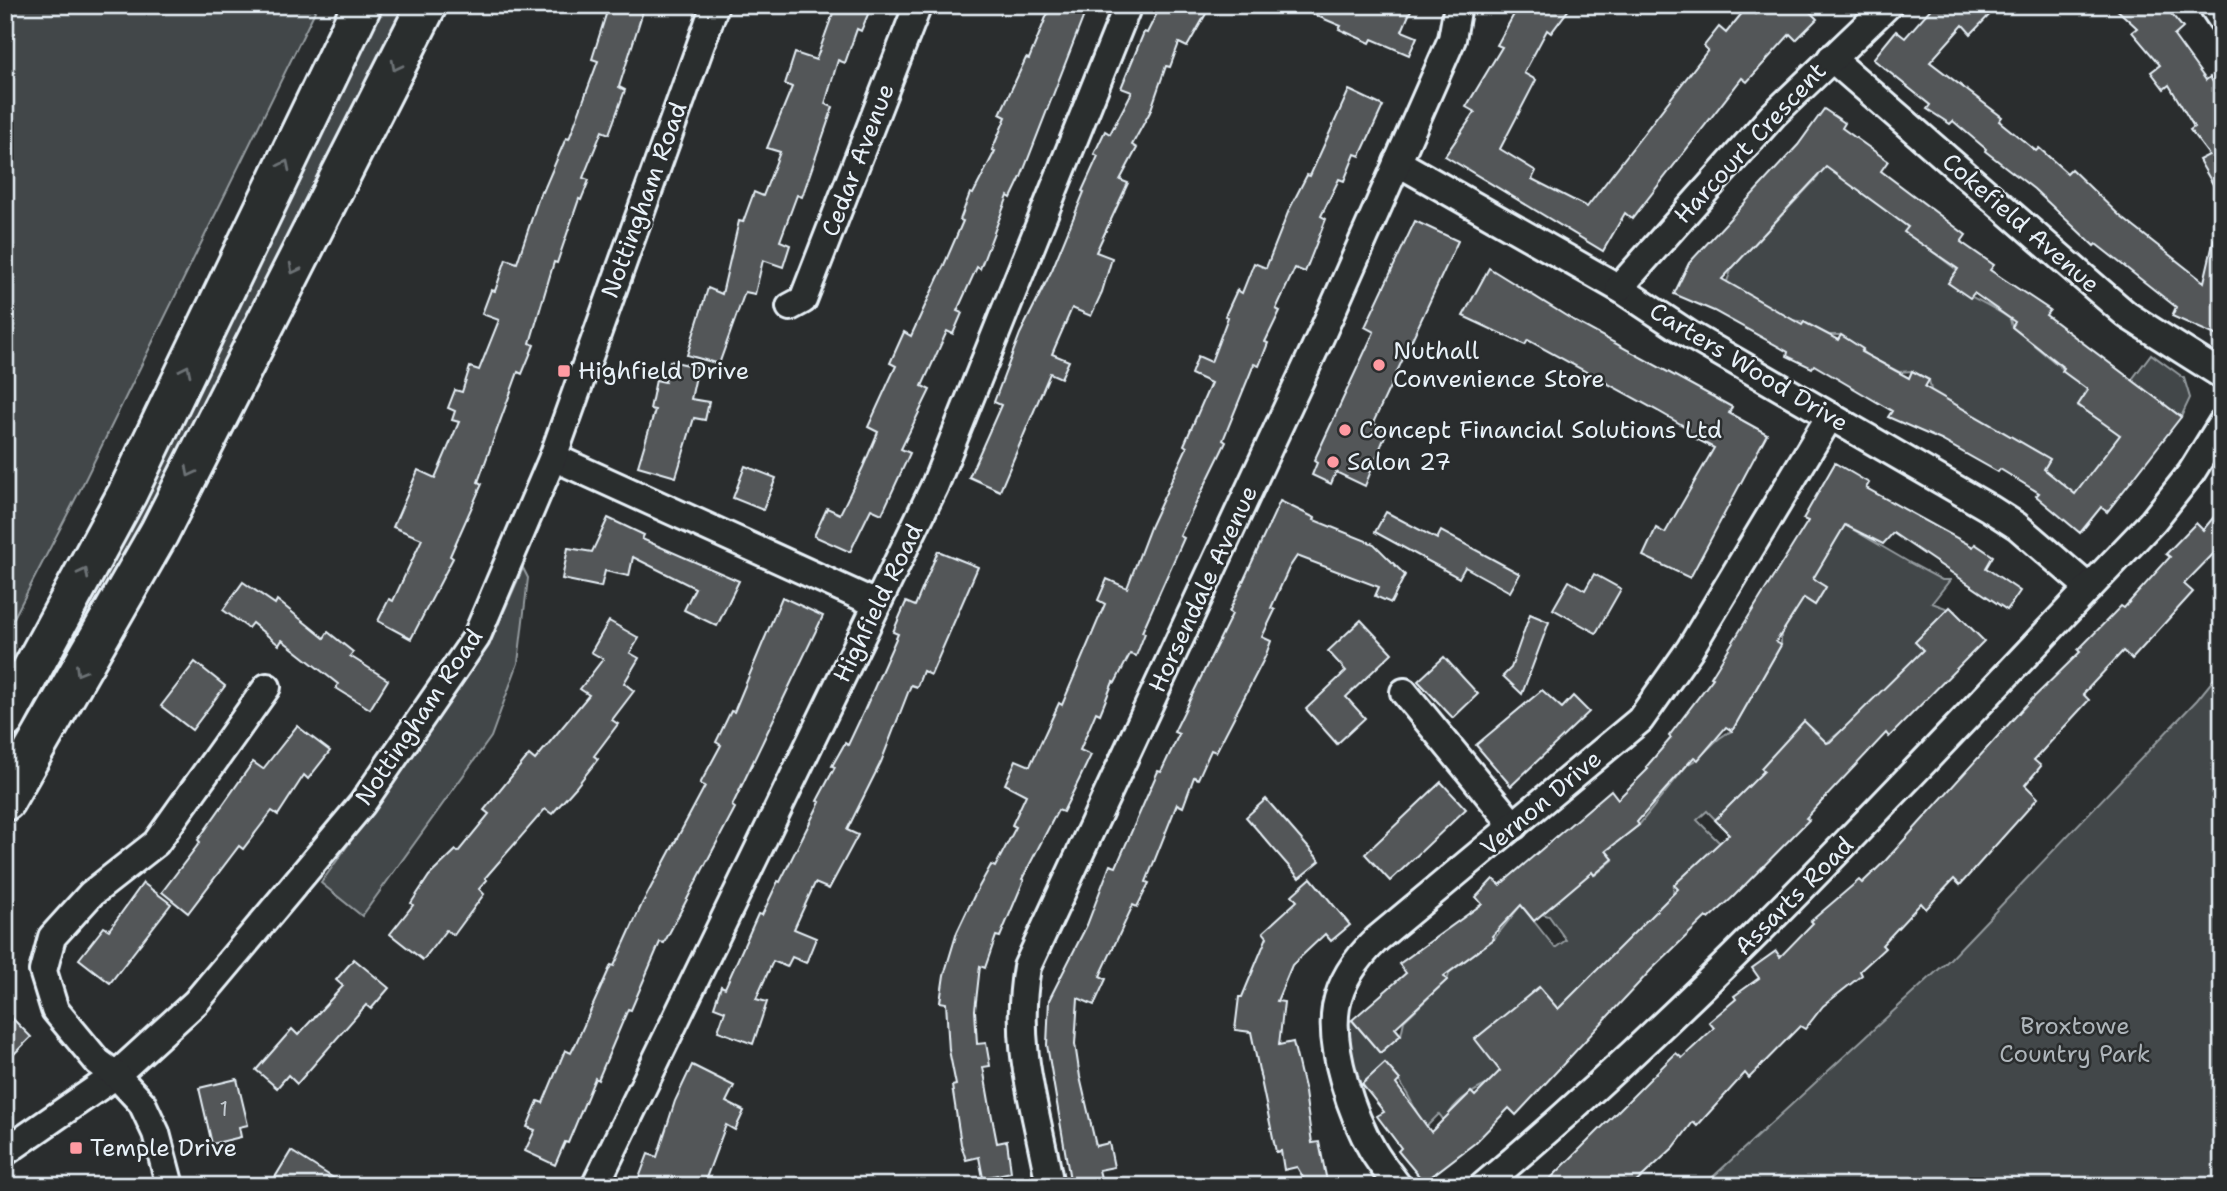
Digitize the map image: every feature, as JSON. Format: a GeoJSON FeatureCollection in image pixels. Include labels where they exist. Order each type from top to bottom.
{"type":"FeatureCollection","features":[{"type":"Feature","properties":{"kind":"highway"},"geometry":{"type":"LineString","coordinates":[[5,719],[127,494],[362,5]]}},
{"type":"Feature","properties":{"kind":"highway"},"geometry":{"type":"LineString","coordinates":[[5,801],[159,533],[427,5]]}},
{"type":"Feature","properties":{"kind":"street","name":"Nottingham Road"},"geometry":{"type":"LineString","coordinates":[[5,1152],[116,1075],[151,1046],[196,1002],[362,804],[476,638],[518,545],[553,457],[715,5]]}},
{"type":"Feature","properties":{"kind":"street","name":"Cedar Avenue"},"geometry":{"type":"LineString","coordinates":[[790,307],[803,300],[918,5]]}},
{"type":"Feature","properties":{"kind":"street","name":"Highfield Road"},"geometry":{"type":"LineString","coordinates":[[595,1186],[935,485],[1128,5]]}},
{"type":"Feature","properties":{"kind":"street","name":"Horsendale Avenue"},"geometry":{"type":"LineString","coordinates":[[1050,1186],[1022,1050],[1021,1004],[1027,967],[1317,343],[1452,38],[1458,5]]}},
{"type":"Feature","properties":{"kind":"street","name":"Harcourt Crescent"},"geometry":{"type":"LineString","coordinates":[[1619,288],[1692,203],[1831,58],[1888,5]]}},
{"type":"Feature","properties":{"kind":"street"},"geometry":{"type":"LineString","coordinates":[[2212,5],[2222,20]]}},
{"type":"Feature","properties":{"kind":"street","name":"Cokefield Avenue"},"geometry":{"type":"LineString","coordinates":[[1831,58],[2127,315],[2222,375]]}},
{"type":"Feature","properties":{"kind":"street","name":"Carters Wood Drive"},"geometry":{"type":"LineString","coordinates":[[1397,162],[1619,288],[1690,335],[1999,514],[2089,588]]}},
{"type":"Feature","properties":{"kind":"street","name":"Vernon Drive"},"geometry":{"type":"LineString","coordinates":[[1398,1186],[1373,1153],[1350,1099],[1335,1026],[1336,1005],[1348,975],[1363,952],[1640,720],[1690,649],[1830,416]]}},
{"type":"Feature","properties":{"kind":"street"},"geometry":{"type":"LineString","coordinates":[[2089,588],[2153,521],[2191,473],[2222,423]]}},
{"type":"Feature","properties":{"kind":"street"},"geometry":{"type":"LineString","coordinates":[[553,457],[877,604]]}},
{"type":"Feature","properties":{"kind":"street","name":"Assarts Road"},"geometry":{"type":"LineString","coordinates":[[1483,1186],[1655,1034],[1887,804],[2089,588]]}},
{"type":"Feature","properties":{"kind":"street"},"geometry":{"type":"LineString","coordinates":[[170,1186],[156,1133],[142,1103],[116,1075],[98,1062],[55,1010],[43,971],[52,937],[91,894],[156,843],[267,687]]}},
{"type":"Feature","properties":{"kind":"street"},"geometry":{"type":"LineString","coordinates":[[1404,692],[1514,825]]}},
{"type":"Feature","properties":{"kind":"green space"},"geometry":{"type":"Polygon","coordinates":[[[5,5],[318,5],[80,490],[5,635],[5,5]]]}},
{"type":"Feature","properties":{"kind":"green space"},"geometry":{"type":"Polygon","coordinates":[[[380,5],[413,5],[321,192],[5,778],[5,738],[380,5]]]}},
{"type":"Feature","properties":{"kind":"green space"},"geometry":{"type":"Polygon","coordinates":[[[1832,143],[1864,194],[1908,227],[1905,231],[1957,270],[1948,283],[2010,319],[2012,327],[2087,389],[2078,406],[2101,421],[2151,354],[2184,378],[2190,398],[2181,417],[2151,394],[2075,495],[2043,471],[2050,459],[1931,390],[1929,380],[1912,371],[1899,372],[1868,356],[1841,335],[1829,335],[1804,322],[1793,320],[1726,284],[1732,268],[1818,177],[1832,143]]]}},
{"type":"Feature","properties":{"kind":"green space"},"geometry":{"type":"Polygon","coordinates":[[[1845,525],[1942,580],[1950,580],[1932,603],[1954,611],[1915,642],[1924,651],[1864,712],[1829,741],[1736,841],[1707,811],[1697,820],[1720,843],[1674,885],[1673,894],[1486,1085],[1468,1095],[1451,1110],[1446,1123],[1439,1114],[1423,1130],[1408,1095],[1385,1063],[1360,1086],[1352,1083],[1341,1026],[1352,1020],[1380,1053],[1401,1035],[1404,1021],[1447,980],[1450,972],[1494,939],[1521,905],[1555,948],[1566,940],[1549,916],[1542,914],[1564,895],[1585,864],[1595,875],[1613,860],[1606,850],[1639,825],[1688,764],[1732,731],[1781,645],[1781,634],[1799,595],[1815,605],[1826,587],[1810,577],[1819,568],[1845,525]]]}},
{"type":"Feature","properties":{"kind":"green space"},"geometry":{"type":"Polygon","coordinates":[[[523,568],[528,578],[518,663],[491,737],[362,916],[321,883],[489,646],[523,568]]]}},
{"type":"Feature","properties":{"kind":"green space","name":"Broxtowe Country Park"},"geometry":{"type":"Polygon","coordinates":[[[2222,669],[2222,1186],[1703,1186],[1949,960],[2197,700],[2222,669]]]}},
{"type":"Feature","properties":{"kind":"building"},"geometry":{"type":"Polygon","coordinates":[[[609,5],[645,5],[619,87],[625,90],[609,134],[602,131],[583,178],[589,180],[581,200],[579,199],[557,263],[554,262],[530,343],[534,345],[522,374],[518,372],[478,482],[482,484],[450,556],[453,558],[411,639],[378,621],[389,599],[393,601],[422,539],[393,527],[418,470],[435,478],[459,422],[452,420],[455,411],[448,408],[455,390],[462,392],[470,367],[479,370],[499,320],[482,314],[491,290],[495,291],[506,259],[517,263],[541,191],[543,192],[566,138],[569,139],[598,61],[592,59],[609,5]]]}},
{"type":"Feature","properties":{"kind":"building"},"geometry":{"type":"Polygon","coordinates":[[[836,5],[872,5],[861,31],[857,29],[845,63],[838,60],[825,104],[833,107],[802,197],[797,195],[780,241],[790,245],[783,267],[763,260],[755,294],[745,292],[719,364],[687,355],[708,288],[722,294],[739,221],[743,222],[754,192],[763,196],[780,152],[767,148],[792,87],[785,84],[795,53],[816,60],[836,5]]]}},
{"type":"Feature","properties":{"kind":"building"},"geometry":{"type":"Polygon","coordinates":[[[1051,5],[1088,5],[1021,177],[1011,198],[1008,196],[980,269],[977,267],[957,311],[962,313],[953,334],[947,331],[922,386],[930,390],[901,449],[910,453],[882,514],[871,509],[850,552],[814,536],[827,508],[840,514],[863,467],[878,432],[868,427],[896,366],[890,363],[904,332],[911,336],[944,265],[963,221],[960,220],[970,193],[973,194],[995,151],[992,150],[1006,117],[1000,114],[1026,58],[1029,59],[1051,5]]]}},
{"type":"Feature","properties":{"kind":"building"},"geometry":{"type":"Polygon","coordinates":[[[1161,5],[1211,5],[1187,47],[1179,43],[1170,67],[1166,66],[1150,112],[1132,145],[1137,148],[1120,180],[1128,183],[1096,252],[1112,258],[1102,292],[1091,316],[1072,308],[1052,354],[1069,361],[1061,378],[1050,373],[1000,491],[969,477],[1001,405],[994,402],[1020,334],[1052,270],[1098,156],[1094,154],[1105,131],[1110,134],[1132,92],[1121,88],[1144,32],[1147,33],[1161,5]]]}},
{"type":"Feature","properties":{"kind":"building"},"geometry":{"type":"Polygon","coordinates":[[[1291,5],[1400,5],[1411,10],[1402,31],[1417,37],[1409,55],[1372,39],[1370,43],[1339,29],[1341,26],[1291,5]]]}},
{"type":"Feature","properties":{"kind":"building"},"geometry":{"type":"Polygon","coordinates":[[[1519,5],[1572,5],[1551,33],[1547,30],[1524,73],[1536,80],[1500,149],[1536,171],[1532,179],[1587,207],[1708,50],[1704,46],[1719,27],[1726,33],[1747,7],[1756,14],[1765,5],[1803,5],[1817,19],[1796,40],[1790,34],[1747,82],[1742,78],[1632,219],[1625,213],[1603,251],[1445,156],[1475,112],[1466,107],[1502,47],[1497,45],[1519,5]]]}},
{"type":"Feature","properties":{"kind":"building"},"geometry":{"type":"Polygon","coordinates":[[[1934,5],[1999,5],[1971,34],[1963,25],[1930,62],[2002,117],[1999,121],[2036,151],[2039,148],[2067,173],[2071,169],[2120,216],[2204,282],[2214,239],[2222,240],[2222,338],[2172,316],[2176,307],[2096,244],[2094,246],[2034,189],[1985,151],[1986,149],[1953,121],[1950,124],[1927,109],[1930,105],[1873,59],[1896,31],[1905,38],[1934,5]]]}},
{"type":"Feature","properties":{"kind":"building"},"geometry":{"type":"Polygon","coordinates":[[[2112,5],[2164,5],[2183,28],[2174,36],[2206,80],[2210,77],[2222,97],[2222,200],[2199,160],[2209,155],[2190,130],[2194,127],[2169,85],[2164,89],[2151,72],[2160,65],[2132,32],[2137,28],[2112,5]]]}},
{"type":"Feature","properties":{"kind":"building"},"geometry":{"type":"Polygon","coordinates":[[[1349,90],[1383,106],[1360,156],[1355,154],[1344,181],[1339,179],[1321,216],[1326,219],[1305,272],[1295,268],[1276,309],[1280,311],[1265,342],[1268,343],[1259,366],[1254,364],[1223,440],[1226,442],[1180,536],[1184,538],[1142,632],[1145,633],[1136,656],[1130,654],[1115,683],[1113,682],[1100,714],[1096,712],[1080,750],[1091,755],[1063,812],[1058,810],[1022,879],[1024,880],[1000,937],[996,936],[985,968],[980,966],[975,1010],[977,1044],[986,1043],[990,1066],[983,1067],[990,1107],[997,1143],[1007,1141],[1011,1172],[983,1178],[979,1157],[966,1160],[961,1144],[952,1086],[956,1085],[949,1050],[946,1003],[940,1002],[944,975],[957,932],[991,865],[995,867],[1016,827],[1012,825],[1026,795],[1005,784],[1016,760],[1030,766],[1059,703],[1062,705],[1105,604],[1098,600],[1107,579],[1127,588],[1211,383],[1191,374],[1198,356],[1211,362],[1228,317],[1225,316],[1237,290],[1242,293],[1254,263],[1266,268],[1289,210],[1307,175],[1310,176],[1349,90]]]}},
{"type":"Feature","properties":{"kind":"building"},"geometry":{"type":"Polygon","coordinates":[[[1824,109],[1845,123],[1842,128],[1888,161],[1881,171],[1966,235],[1961,242],[1994,265],[1990,270],[2050,310],[2046,315],[2181,417],[2107,512],[2101,507],[2080,533],[2036,496],[2039,493],[2000,469],[1998,472],[1941,440],[1888,417],[1892,411],[1814,365],[1812,368],[1787,356],[1788,352],[1714,311],[1674,294],[1689,263],[1798,145],[1824,109]],[[1826,167],[1722,279],[1802,325],[1804,322],[1838,340],[1841,335],[1863,349],[1861,352],[1909,378],[1912,371],[1929,380],[1925,387],[2050,459],[2044,469],[2075,494],[2120,435],[2078,405],[2088,390],[2012,327],[2015,322],[1974,293],[1970,298],[1948,283],[1958,269],[1904,232],[1908,227],[1826,167]]]}},
{"type":"Feature","properties":{"kind":"building"},"geometry":{"type":"Polygon","coordinates":[[[1415,221],[1458,241],[1373,423],[1387,431],[1365,486],[1336,472],[1331,484],[1312,475],[1317,463],[1314,461],[1374,332],[1365,327],[1415,221]]]}},
{"type":"Feature","properties":{"kind":"building"},"geometry":{"type":"Polygon","coordinates":[[[1489,268],[1576,322],[1732,407],[1729,413],[1767,434],[1690,578],[1643,556],[1656,528],[1665,533],[1714,448],[1687,434],[1689,429],[1658,411],[1528,340],[1525,345],[1463,316],[1489,268]]]}},
{"type":"Feature","properties":{"kind":"building"},"geometry":{"type":"Polygon","coordinates":[[[670,361],[698,367],[691,399],[709,402],[705,420],[694,418],[676,477],[638,466],[655,410],[650,409],[656,380],[665,382],[670,361]]]}},
{"type":"Feature","properties":{"kind":"building"},"geometry":{"type":"Polygon","coordinates":[[[1835,463],[1869,483],[1866,488],[1993,556],[1986,568],[2020,591],[2007,610],[1893,533],[1883,544],[1845,525],[1813,579],[1826,587],[1815,605],[1804,598],[1776,642],[1781,645],[1732,731],[1726,727],[1698,760],[1694,757],[1637,822],[1639,825],[1606,851],[1613,859],[1594,875],[1592,872],[1534,921],[1521,905],[1492,936],[1494,939],[1444,976],[1447,980],[1395,1028],[1401,1035],[1380,1053],[1352,1020],[1406,973],[1399,964],[1482,904],[1476,897],[1493,879],[1500,885],[1611,790],[1618,799],[1648,769],[1646,767],[1671,738],[1669,736],[1713,678],[1711,677],[1808,521],[1803,519],[1835,463]]]}},
{"type":"Feature","properties":{"kind":"building"},"geometry":{"type":"Polygon","coordinates":[[[745,466],[776,478],[763,510],[733,498],[745,466]]]}},
{"type":"Feature","properties":{"kind":"building"},"geometry":{"type":"Polygon","coordinates":[[[1280,501],[1315,518],[1314,520],[1374,544],[1405,575],[1391,603],[1375,596],[1379,587],[1297,556],[1289,568],[1271,608],[1275,610],[1262,637],[1271,641],[1265,657],[1216,752],[1211,750],[1198,779],[1194,777],[1183,807],[1177,804],[1146,882],[1149,883],[1137,907],[1133,905],[1100,976],[1106,979],[1094,1005],[1078,998],[1075,1044],[1080,1077],[1096,1146],[1109,1143],[1114,1167],[1099,1170],[1103,1186],[1071,1186],[1047,1045],[1049,1000],[1087,925],[1110,865],[1116,867],[1158,771],[1161,772],[1179,734],[1174,732],[1232,614],[1229,612],[1280,501]]]}},
{"type":"Feature","properties":{"kind":"building"},"geometry":{"type":"Polygon","coordinates":[[[2222,507],[2222,545],[2184,584],[2193,592],[2132,659],[2123,651],[2083,694],[2089,700],[2034,760],[2041,766],[2025,785],[2038,798],[1960,885],[1954,879],[1926,909],[1921,903],[1882,945],[1885,948],[1860,971],[1862,975],[1823,1006],[1805,1029],[1800,1026],[1749,1078],[1745,1073],[1697,1126],[1693,1122],[1674,1147],[1632,1186],[1543,1186],[1676,1053],[1682,1058],[1714,1028],[1709,1022],[1736,999],[1734,996],[1759,978],[1752,968],[1776,951],[1780,957],[1813,923],[1811,921],[1859,880],[1862,883],[1886,860],[2025,706],[2080,652],[2078,650],[2121,606],[2124,608],[2170,557],[2166,554],[2196,523],[2203,530],[2222,507]]]}},
{"type":"Feature","properties":{"kind":"building"},"geometry":{"type":"Polygon","coordinates":[[[1386,512],[1437,539],[1441,531],[1520,574],[1510,592],[1465,567],[1459,578],[1375,532],[1386,512]]]}},
{"type":"Feature","properties":{"kind":"building"},"geometry":{"type":"Polygon","coordinates":[[[608,518],[644,535],[642,539],[739,581],[717,626],[684,610],[695,588],[633,557],[629,576],[605,571],[601,587],[562,579],[568,548],[592,552],[608,518]]]}},
{"type":"Feature","properties":{"kind":"building"},"geometry":{"type":"Polygon","coordinates":[[[938,551],[978,567],[931,675],[923,671],[917,687],[911,685],[881,762],[847,830],[858,835],[829,889],[815,883],[794,929],[816,938],[806,963],[792,957],[787,967],[773,961],[756,999],[767,1002],[753,1044],[718,1031],[725,1011],[714,1007],[721,986],[725,988],[758,914],[762,915],[820,802],[817,801],[835,767],[832,766],[845,743],[848,745],[898,634],[893,632],[906,602],[915,606],[938,551]]]}},
{"type":"Feature","properties":{"kind":"building"},"geometry":{"type":"Polygon","coordinates":[[[1594,574],[1621,589],[1596,633],[1553,609],[1569,581],[1585,590],[1594,574]]]}},
{"type":"Feature","properties":{"kind":"building"},"geometry":{"type":"Polygon","coordinates":[[[243,582],[275,604],[277,600],[324,638],[328,632],[353,652],[350,656],[388,680],[370,709],[336,688],[338,684],[282,640],[279,645],[252,623],[248,628],[223,610],[243,582]]]}},
{"type":"Feature","properties":{"kind":"building"},"geometry":{"type":"Polygon","coordinates":[[[782,597],[823,616],[732,806],[735,808],[664,943],[660,942],[631,1010],[628,1009],[598,1080],[595,1078],[568,1143],[565,1142],[555,1165],[525,1151],[535,1130],[527,1127],[538,1101],[543,1103],[565,1050],[571,1053],[611,965],[614,966],[642,904],[705,786],[700,784],[721,745],[716,742],[731,711],[734,712],[782,597]]]}},
{"type":"Feature","properties":{"kind":"building"},"geometry":{"type":"Polygon","coordinates":[[[1950,607],[1984,641],[1889,737],[1886,733],[1806,818],[1809,820],[1733,897],[1709,919],[1706,917],[1651,970],[1516,1115],[1509,1108],[1475,1143],[1424,1182],[1398,1151],[1401,1148],[1377,1116],[1384,1112],[1362,1084],[1385,1063],[1400,1080],[1396,1084],[1431,1132],[1471,1092],[1475,1096],[1500,1071],[1475,1039],[1539,987],[1558,1009],[1678,889],[1674,885],[1729,834],[1715,820],[1764,771],[1761,768],[1804,721],[1827,743],[1830,742],[1923,650],[1915,642],[1950,607]]]}},
{"type":"Feature","properties":{"kind":"building"},"geometry":{"type":"Polygon","coordinates":[[[1530,614],[1549,622],[1522,694],[1503,676],[1511,668],[1530,614]]]}},
{"type":"Feature","properties":{"kind":"building"},"geometry":{"type":"Polygon","coordinates":[[[1361,620],[1392,653],[1346,697],[1365,718],[1337,744],[1306,709],[1346,671],[1328,651],[1361,620]]]}},
{"type":"Feature","properties":{"kind":"building"},"geometry":{"type":"Polygon","coordinates":[[[609,621],[639,638],[630,653],[639,658],[624,683],[634,691],[612,720],[618,724],[594,756],[598,759],[576,787],[552,814],[545,809],[485,878],[487,880],[479,889],[484,894],[454,935],[446,930],[423,960],[390,934],[413,905],[411,903],[429,876],[456,850],[458,852],[489,814],[484,810],[529,755],[535,760],[589,695],[580,689],[603,659],[591,652],[609,621]]]}},
{"type":"Feature","properties":{"kind":"building"},"geometry":{"type":"Polygon","coordinates":[[[1444,657],[1478,694],[1453,718],[1418,681],[1444,657]]]}},
{"type":"Feature","properties":{"kind":"building"},"geometry":{"type":"Polygon","coordinates":[[[195,662],[225,686],[192,730],[161,706],[195,662]]]}},
{"type":"Feature","properties":{"kind":"building"},"geometry":{"type":"Polygon","coordinates":[[[1542,690],[1562,708],[1573,696],[1589,712],[1511,786],[1476,745],[1542,690]]]}},
{"type":"Feature","properties":{"kind":"building"},"geometry":{"type":"Polygon","coordinates":[[[297,726],[330,751],[308,779],[304,775],[278,815],[272,811],[243,849],[239,846],[188,913],[162,892],[200,842],[198,840],[253,762],[263,769],[297,726]]]}},
{"type":"Feature","properties":{"kind":"building"},"geometry":{"type":"Polygon","coordinates":[[[1441,782],[1466,809],[1390,881],[1365,854],[1441,782]]]}},
{"type":"Feature","properties":{"kind":"building"},"geometry":{"type":"Polygon","coordinates":[[[1266,799],[1320,861],[1299,878],[1246,817],[1266,799]]]}},
{"type":"Feature","properties":{"kind":"building"},"geometry":{"type":"Polygon","coordinates":[[[1311,878],[1350,925],[1331,941],[1325,934],[1292,965],[1277,1001],[1284,1002],[1279,1045],[1293,1042],[1305,1092],[1312,1143],[1319,1142],[1328,1186],[1308,1186],[1297,1167],[1284,1170],[1281,1151],[1276,1152],[1251,1032],[1235,1030],[1239,997],[1242,997],[1267,937],[1263,932],[1297,901],[1292,895],[1311,878]]]}},
{"type":"Feature","properties":{"kind":"building"},"geometry":{"type":"Polygon","coordinates":[[[143,883],[171,904],[110,983],[79,959],[104,927],[109,930],[143,883]]]}},
{"type":"Feature","properties":{"kind":"building"},"geometry":{"type":"Polygon","coordinates":[[[354,959],[389,988],[371,1009],[366,1005],[297,1084],[288,1075],[277,1088],[256,1070],[292,1029],[298,1035],[343,986],[336,980],[354,959]]]}},
{"type":"Feature","properties":{"kind":"building"},"geometry":{"type":"Polygon","coordinates":[[[5,1011],[31,1037],[5,1063],[5,1011]]]}},
{"type":"Feature","properties":{"kind":"building"},"geometry":{"type":"Polygon","coordinates":[[[692,1065],[734,1086],[726,1102],[744,1111],[735,1130],[726,1125],[703,1186],[636,1186],[648,1154],[657,1157],[675,1101],[692,1065]]]}},
{"type":"Feature","properties":{"kind":"building"},"geometry":{"type":"Polygon","coordinates":[[[237,1079],[248,1125],[239,1127],[241,1137],[212,1144],[199,1088],[237,1079]]]}},
{"type":"Feature","properties":{"kind":"building"},"geometry":{"type":"Polygon","coordinates":[[[291,1151],[346,1186],[286,1186],[274,1179],[291,1151]]]}},
{"type":"Feature","properties":{"kind":"place","name":"Nuthall Convenience Store"},"geometry":{"type":"Point","coordinates":[1379,365]}},
{"type":"Feature","properties":{"kind":"place","name":"Highfield Drive"},"geometry":{"type":"Point","coordinates":[564,371]}},
{"type":"Feature","properties":{"kind":"place","name":"Concept Financial Solutions Ltd"},"geometry":{"type":"Point","coordinates":[1345,430]}},
{"type":"Feature","properties":{"kind":"place","name":"Salon 27"},"geometry":{"type":"Point","coordinates":[1333,462]}},
{"type":"Feature","properties":{"kind":"place","name":"Temple Drive"},"geometry":{"type":"Point","coordinates":[76,1148]}}]}
